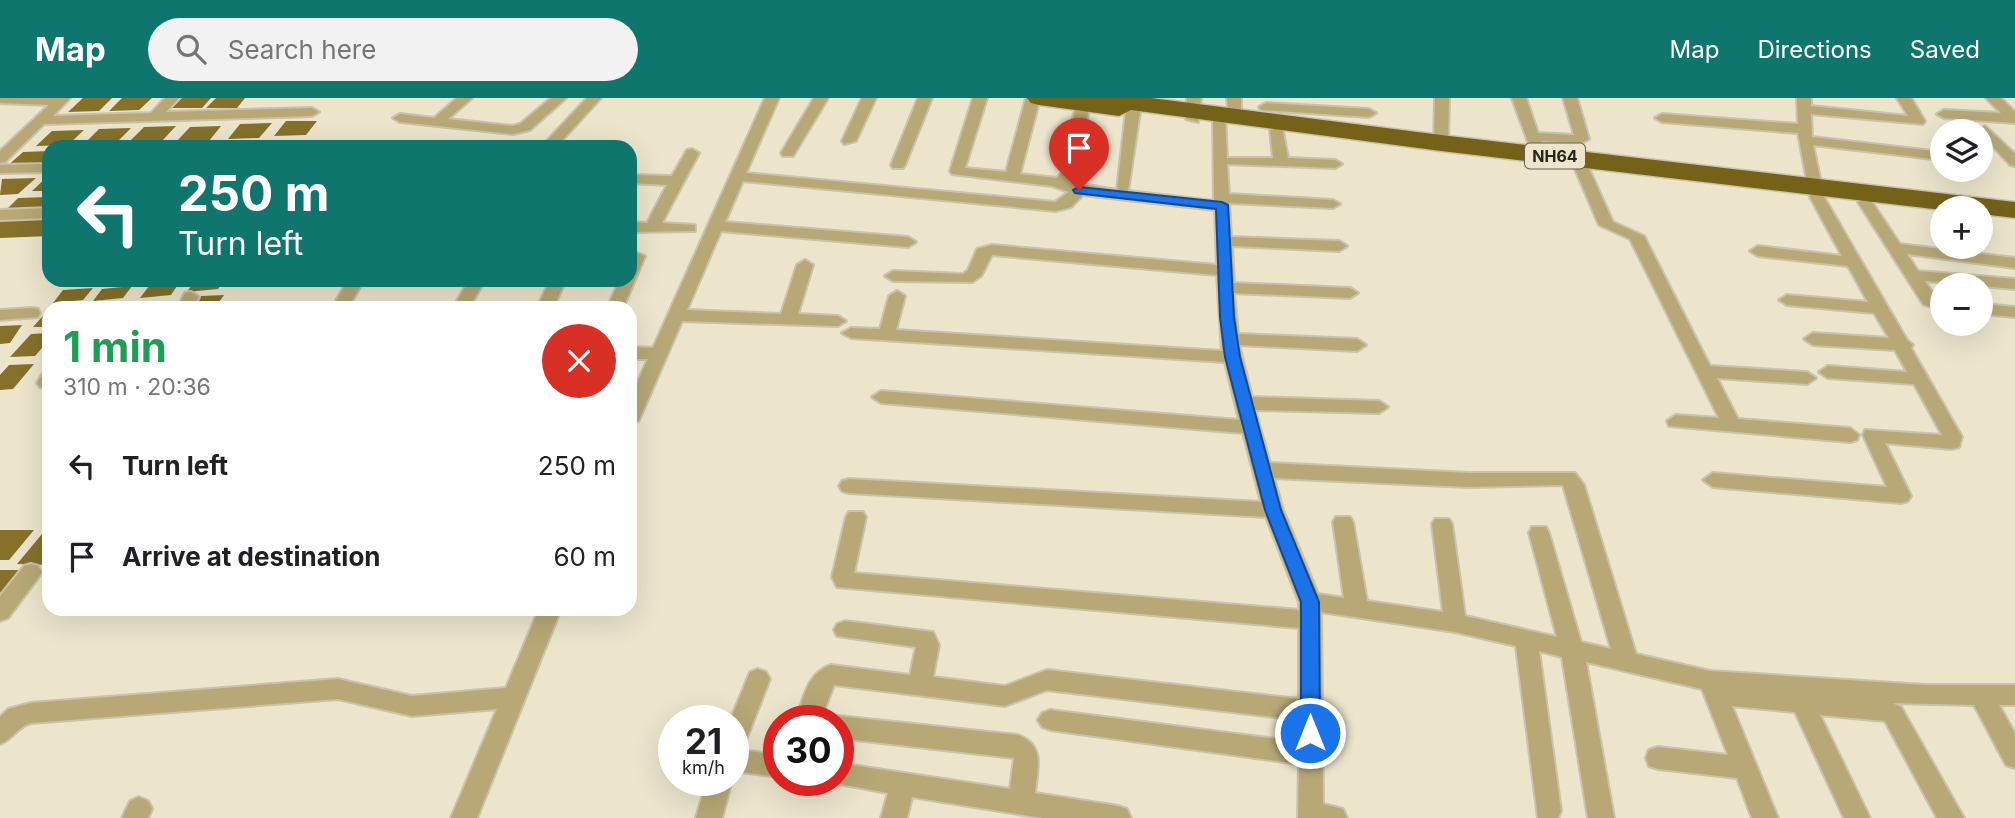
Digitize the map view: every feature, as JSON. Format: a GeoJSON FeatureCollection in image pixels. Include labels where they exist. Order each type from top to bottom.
{"type":"FeatureCollection","features":[{"type":"Feature","properties":{"kind":"highway","name":"NH64"},"geometry":{"type":"LineString","coordinates":[[1039,98],[1212,112]]}},
{"type":"Feature","properties":{"kind":"highway","name":"NH64"},"geometry":{"type":"LineString","coordinates":[[1089,101],[1133,111],[1269,114],[1372,124],[1441,143],[1536,146],[1865,202],[1930,210]]}},
{"type":"Feature","properties":{"kind":"highway","name":"NH64"},"geometry":{"type":"LineString","coordinates":[[1269,114],[1582,169],[2015,210]]}},
{"type":"Feature","properties":{"kind":"highway"},"geometry":{"type":"LineString","coordinates":[[1993,216],[2015,219]]}},
{"type":"Feature","properties":{"kind":"street"},"geometry":{"type":"LineString","coordinates":[[155,116],[172,98]]}},
{"type":"Feature","properties":{"kind":"street"},"geometry":{"type":"LineString","coordinates":[[260,113],[271,98]]}},
{"type":"Feature","properties":{"kind":"street"},"geometry":{"type":"LineString","coordinates":[[437,122],[465,98]]}},
{"type":"Feature","properties":{"kind":"street"},"geometry":{"type":"LineString","coordinates":[[400,118],[519,129],[559,98]]}},
{"type":"Feature","properties":{"kind":"street"},"geometry":{"type":"LineString","coordinates":[[555,140],[594,98]]}},
{"type":"Feature","properties":{"kind":"street"},"geometry":{"type":"LineString","coordinates":[[637,404],[772,98]]}},
{"type":"Feature","properties":{"kind":"street"},"geometry":{"type":"LineString","coordinates":[[788,153],[821,98]]}},
{"type":"Feature","properties":{"kind":"street"},"geometry":{"type":"LineString","coordinates":[[849,141],[869,98]]}},
{"type":"Feature","properties":{"kind":"street"},"geometry":{"type":"LineString","coordinates":[[898,164],[925,98]]}},
{"type":"Feature","properties":{"kind":"street"},"geometry":{"type":"LineString","coordinates":[[980,98],[957,171],[1061,184],[1079,190],[1222,202],[1333,204]]}},
{"type":"Feature","properties":{"kind":"street"},"geometry":{"type":"LineString","coordinates":[[1012,178],[1033,98]]}},
{"type":"Feature","properties":{"kind":"street"},"geometry":{"type":"LineString","coordinates":[[1364,98],[1372,124]]}},
{"type":"Feature","properties":{"kind":"street"},"geometry":{"type":"LineString","coordinates":[[1441,143],[1442,98]]}},
{"type":"Feature","properties":{"kind":"street"},"geometry":{"type":"LineString","coordinates":[[1518,98],[1536,146],[1582,139],[1570,98]]}},
{"type":"Feature","properties":{"kind":"street"},"geometry":{"type":"LineString","coordinates":[[1713,480],[1901,496],[1872,435],[1952,442],[1953,437],[1922,379],[1817,192],[1805,134],[1803,104],[1918,121],[1904,98]]}},
{"type":"Feature","properties":{"kind":"street"},"geometry":{"type":"LineString","coordinates":[[1993,98],[2012,115]]}},
{"type":"Feature","properties":{"kind":"street"},"geometry":{"type":"LineString","coordinates":[[0,99],[61,100]]}},
{"type":"Feature","properties":{"kind":"street"},"geometry":{"type":"LineString","coordinates":[[0,159],[61,100]]}},
{"type":"Feature","properties":{"kind":"street"},"geometry":{"type":"LineString","coordinates":[[1061,184],[1069,172],[1089,101]]}},
{"type":"Feature","properties":{"kind":"street"},"geometry":{"type":"LineString","coordinates":[[40,120],[312,111]]}},
{"type":"Feature","properties":{"kind":"street"},"geometry":{"type":"LineString","coordinates":[[1123,188],[1133,111]]}},
{"type":"Feature","properties":{"kind":"street"},"geometry":{"type":"LineString","coordinates":[[1212,112],[1222,202],[1231,348],[1273,510],[1310,611],[1311,755],[1319,816]]}},
{"type":"Feature","properties":{"kind":"street"},"geometry":{"type":"LineString","coordinates":[[1269,114],[1282,163]]}},
{"type":"Feature","properties":{"kind":"street"},"geometry":{"type":"LineString","coordinates":[[1944,114],[2012,115]]}},
{"type":"Feature","properties":{"kind":"street"},"geometry":{"type":"LineString","coordinates":[[1662,118],[1805,134],[1930,154]]}},
{"type":"Feature","properties":{"kind":"street"},"geometry":{"type":"LineString","coordinates":[[1993,139],[2015,162]]}},
{"type":"Feature","properties":{"kind":"street"},"geometry":{"type":"LineString","coordinates":[[652,228],[692,153]]}},
{"type":"Feature","properties":{"kind":"street"},"geometry":{"type":"LineString","coordinates":[[1233,161],[1335,164]]}},
{"type":"Feature","properties":{"kind":"street"},"geometry":{"type":"LineString","coordinates":[[0,169],[42,167]]}},
{"type":"Feature","properties":{"kind":"street"},"geometry":{"type":"LineString","coordinates":[[1998,167],[2015,168]]}},
{"type":"Feature","properties":{"kind":"street"},"geometry":{"type":"LineString","coordinates":[[1582,169],[1607,225],[1636,236],[1732,426]]}},
{"type":"Feature","properties":{"kind":"street"},"geometry":{"type":"LineString","coordinates":[[737,176],[1056,207],[1066,204],[1079,190]]}},
{"type":"Feature","properties":{"kind":"street"},"geometry":{"type":"LineString","coordinates":[[637,180],[677,181]]}},
{"type":"Feature","properties":{"kind":"street"},"geometry":{"type":"LineString","coordinates":[[1865,202],[1930,300]]}},
{"type":"Feature","properties":{"kind":"street"},"geometry":{"type":"LineString","coordinates":[[0,215],[42,213]]}},
{"type":"Feature","properties":{"kind":"street"},"geometry":{"type":"LineString","coordinates":[[715,226],[908,242]]}},
{"type":"Feature","properties":{"kind":"street"},"geometry":{"type":"LineString","coordinates":[[637,227],[690,228]]}},
{"type":"Feature","properties":{"kind":"street"},"geometry":{"type":"LineString","coordinates":[[1224,241],[1339,246]]}},
{"type":"Feature","properties":{"kind":"street"},"geometry":{"type":"LineString","coordinates":[[1895,248],[2015,263]]}},
{"type":"Feature","properties":{"kind":"street"},"geometry":{"type":"LineString","coordinates":[[893,276],[966,279],[975,273],[984,252],[992,250],[1350,293]]}},
{"type":"Feature","properties":{"kind":"street"},"geometry":{"type":"LineString","coordinates":[[1758,251],[1854,262]]}},
{"type":"Feature","properties":{"kind":"street"},"geometry":{"type":"LineString","coordinates":[[788,319],[805,265]]}},
{"type":"Feature","properties":{"kind":"street"},"geometry":{"type":"LineString","coordinates":[[1913,275],[2015,284]]}},
{"type":"Feature","properties":{"kind":"street"},"geometry":{"type":"LineString","coordinates":[[887,334],[897,296]]}},
{"type":"Feature","properties":{"kind":"street"},"geometry":{"type":"LineString","coordinates":[[1787,300],[1881,308]]}},
{"type":"Feature","properties":{"kind":"street"},"geometry":{"type":"LineString","coordinates":[[1993,310],[2015,312]]}},
{"type":"Feature","properties":{"kind":"street"},"geometry":{"type":"LineString","coordinates":[[0,315],[32,313]]}},
{"type":"Feature","properties":{"kind":"street"},"geometry":{"type":"LineString","coordinates":[[675,315],[788,319],[887,334],[1231,348],[1357,345]]}},
{"type":"Feature","properties":{"kind":"street"},"geometry":{"type":"LineString","coordinates":[[1812,339],[1903,345]]}},
{"type":"Feature","properties":{"kind":"street"},"geometry":{"type":"LineString","coordinates":[[637,353],[658,354]]}},
{"type":"Feature","properties":{"kind":"street"},"geometry":{"type":"LineString","coordinates":[[1704,370],[1807,378]]}},
{"type":"Feature","properties":{"kind":"street"},"geometry":{"type":"LineString","coordinates":[[1828,372],[1922,379]]}},
{"type":"Feature","properties":{"kind":"street"},"geometry":{"type":"LineString","coordinates":[[881,397],[1250,427]]}},
{"type":"Feature","properties":{"kind":"street"},"geometry":{"type":"LineString","coordinates":[[1244,402],[1379,407]]}},
{"type":"Feature","properties":{"kind":"street"},"geometry":{"type":"LineString","coordinates":[[1676,421],[1850,435]]}},
{"type":"Feature","properties":{"kind":"street"},"geometry":{"type":"LineString","coordinates":[[1262,470],[1469,480],[1568,478],[1574,485],[1626,660]]}},
{"type":"Feature","properties":{"kind":"street"},"geometry":{"type":"LineString","coordinates":[[849,486],[1273,510]]}},
{"type":"Feature","properties":{"kind":"street"},"geometry":{"type":"LineString","coordinates":[[856,517],[843,577],[845,581],[1310,611],[1357,609],[1455,623],[1626,660],[1713,687],[1893,714],[1951,818]]}},
{"type":"Feature","properties":{"kind":"street"},"geometry":{"type":"LineString","coordinates":[[1343,522],[1357,609]]}},
{"type":"Feature","properties":{"kind":"street"},"geometry":{"type":"LineString","coordinates":[[1442,524],[1455,623]]}},
{"type":"Feature","properties":{"kind":"street"},"geometry":{"type":"LineString","coordinates":[[1539,533],[1572,649],[1601,818]]}},
{"type":"Feature","properties":{"kind":"street"},"geometry":{"type":"LineString","coordinates":[[0,612],[31,572]]}},
{"type":"Feature","properties":{"kind":"street"},"geometry":{"type":"LineString","coordinates":[[464,818],[547,616]]}},
{"type":"Feature","properties":{"kind":"street"},"geometry":{"type":"LineString","coordinates":[[845,630],[925,639],[928,645],[920,684]]}},
{"type":"Feature","properties":{"kind":"street"},"geometry":{"type":"LineString","coordinates":[[1526,639],[1548,811]]}},
{"type":"Feature","properties":{"kind":"street"},"geometry":{"type":"LineString","coordinates":[[813,705],[821,681],[827,675],[1005,696],[1047,680],[1310,711]]}},
{"type":"Feature","properties":{"kind":"street"},"geometry":{"type":"LineString","coordinates":[[748,705],[758,679]]}},
{"type":"Feature","properties":{"kind":"street"},"geometry":{"type":"LineString","coordinates":[[1713,687],[1925,695],[2015,695]]}},
{"type":"Feature","properties":{"kind":"street"},"geometry":{"type":"LineString","coordinates":[[1713,687],[1765,818]]}},
{"type":"Feature","properties":{"kind":"street"},"geometry":{"type":"LineString","coordinates":[[0,733],[16,716],[31,713],[338,689],[412,706],[512,698]]}},
{"type":"Feature","properties":{"kind":"street"},"geometry":{"type":"LineString","coordinates":[[1981,695],[2015,758]]}},
{"type":"Feature","properties":{"kind":"street"},"geometry":{"type":"LineString","coordinates":[[1802,702],[1857,818]]}},
{"type":"Feature","properties":{"kind":"street"},"geometry":{"type":"LineString","coordinates":[[1050,720],[1311,755]]}},
{"type":"Feature","properties":{"kind":"street"},"geometry":{"type":"LineString","coordinates":[[854,729],[1018,746],[1027,753],[1015,807]]}},
{"type":"Feature","properties":{"kind":"street"},"geometry":{"type":"LineString","coordinates":[[1658,758],[1746,768]]}},
{"type":"Feature","properties":{"kind":"street"},"geometry":{"type":"LineString","coordinates":[[854,776],[903,782],[1015,807],[1118,818]]}},
{"type":"Feature","properties":{"kind":"street"},"geometry":{"type":"LineString","coordinates":[[894,818],[903,782]]}},
{"type":"Feature","properties":{"kind":"street"},"geometry":{"type":"LineString","coordinates":[[709,818],[715,796]]}},
{"type":"Feature","properties":{"kind":"building"},"geometry":{"type":"Polygon","coordinates":[[[83,98],[112,98],[99,111],[68,112],[83,98]]]}},
{"type":"Feature","properties":{"kind":"building"},"geometry":{"type":"Polygon","coordinates":[[[122,98],[152,98],[139,110],[109,111],[122,98]]]}},
{"type":"Feature","properties":{"kind":"building"},"geometry":{"type":"Polygon","coordinates":[[[182,98],[211,98],[202,108],[172,108],[182,98]]]}},
{"type":"Feature","properties":{"kind":"building"},"geometry":{"type":"Polygon","coordinates":[[[216,98],[245,98],[237,108],[206,108],[216,98]]]}},
{"type":"Feature","properties":{"kind":"building"},"geometry":{"type":"Polygon","coordinates":[[[286,121],[317,121],[306,135],[274,136],[286,121]]]}},
{"type":"Feature","properties":{"kind":"building"},"geometry":{"type":"Polygon","coordinates":[[[272,123],[259,138],[228,139],[240,124],[272,123]]]}},
{"type":"Feature","properties":{"kind":"building"},"geometry":{"type":"Polygon","coordinates":[[[176,126],[163,140],[131,140],[144,127],[176,126]]]}},
{"type":"Feature","properties":{"kind":"building"},"geometry":{"type":"Polygon","coordinates":[[[221,126],[210,140],[178,140],[190,127],[221,126]]]}},
{"type":"Feature","properties":{"kind":"building"},"geometry":{"type":"Polygon","coordinates":[[[131,128],[119,140],[88,140],[99,129],[131,128]]]}},
{"type":"Feature","properties":{"kind":"building"},"geometry":{"type":"Polygon","coordinates":[[[84,130],[73,140],[42,140],[52,131],[84,130]]]}},
{"type":"Feature","properties":{"kind":"building"},"geometry":{"type":"Polygon","coordinates":[[[42,151],[42,163],[38,167],[5,168],[23,152],[42,151]]]}},
{"type":"Feature","properties":{"kind":"building"},"geometry":{"type":"Polygon","coordinates":[[[36,178],[18,194],[0,195],[2,179],[36,178]]]}},
{"type":"Feature","properties":{"kind":"building"},"geometry":{"type":"Polygon","coordinates":[[[42,182],[42,191],[32,191],[42,182]]]}},
{"type":"Feature","properties":{"kind":"building"},"geometry":{"type":"Polygon","coordinates":[[[42,197],[42,209],[5,211],[18,198],[42,197]]]}},
{"type":"Feature","properties":{"kind":"building"},"geometry":{"type":"Polygon","coordinates":[[[42,219],[42,236],[0,238],[0,221],[42,219]]]}},
{"type":"Feature","properties":{"kind":"building"},"geometry":{"type":"Polygon","coordinates":[[[131,287],[123,298],[93,301],[102,289],[131,287]]]}},
{"type":"Feature","properties":{"kind":"building"},"geometry":{"type":"Polygon","coordinates":[[[148,287],[176,287],[171,295],[140,298],[148,287]]]}},
{"type":"Feature","properties":{"kind":"building"},"geometry":{"type":"Polygon","coordinates":[[[190,287],[219,287],[218,289],[187,292],[190,287]]]}},
{"type":"Feature","properties":{"kind":"building"},"geometry":{"type":"Polygon","coordinates":[[[93,288],[83,300],[55,301],[63,290],[93,288]]]}},
{"type":"Feature","properties":{"kind":"building"},"geometry":{"type":"Polygon","coordinates":[[[224,295],[220,301],[197,301],[201,296],[224,295]]]}},
{"type":"Feature","properties":{"kind":"building"},"geometry":{"type":"Polygon","coordinates":[[[42,317],[42,327],[33,327],[42,317]]]}},
{"type":"Feature","properties":{"kind":"building"},"geometry":{"type":"Polygon","coordinates":[[[22,325],[10,343],[0,344],[0,326],[22,325]]]}},
{"type":"Feature","properties":{"kind":"building"},"geometry":{"type":"Polygon","coordinates":[[[42,333],[42,348],[35,356],[10,357],[31,334],[42,333]]]}},
{"type":"Feature","properties":{"kind":"building"},"geometry":{"type":"Polygon","coordinates":[[[34,364],[13,389],[0,390],[0,375],[9,365],[34,364]]]}},
{"type":"Feature","properties":{"kind":"building"},"geometry":{"type":"Polygon","coordinates":[[[0,530],[34,530],[9,560],[0,560],[0,530]]]}},
{"type":"Feature","properties":{"kind":"building"},"geometry":{"type":"Polygon","coordinates":[[[42,534],[42,565],[17,564],[42,534]]]}},
{"type":"Feature","properties":{"kind":"building"},"geometry":{"type":"Polygon","coordinates":[[[0,570],[27,570],[0,603],[0,570]]]}},
{"type":"Feature","properties":{"kind":"route"},"geometry":{"type":"LineString","coordinates":[[1079,190],[1222,205],[1227,317],[1232,357],[1273,510],[1310,602],[1310,733]]}}]}
